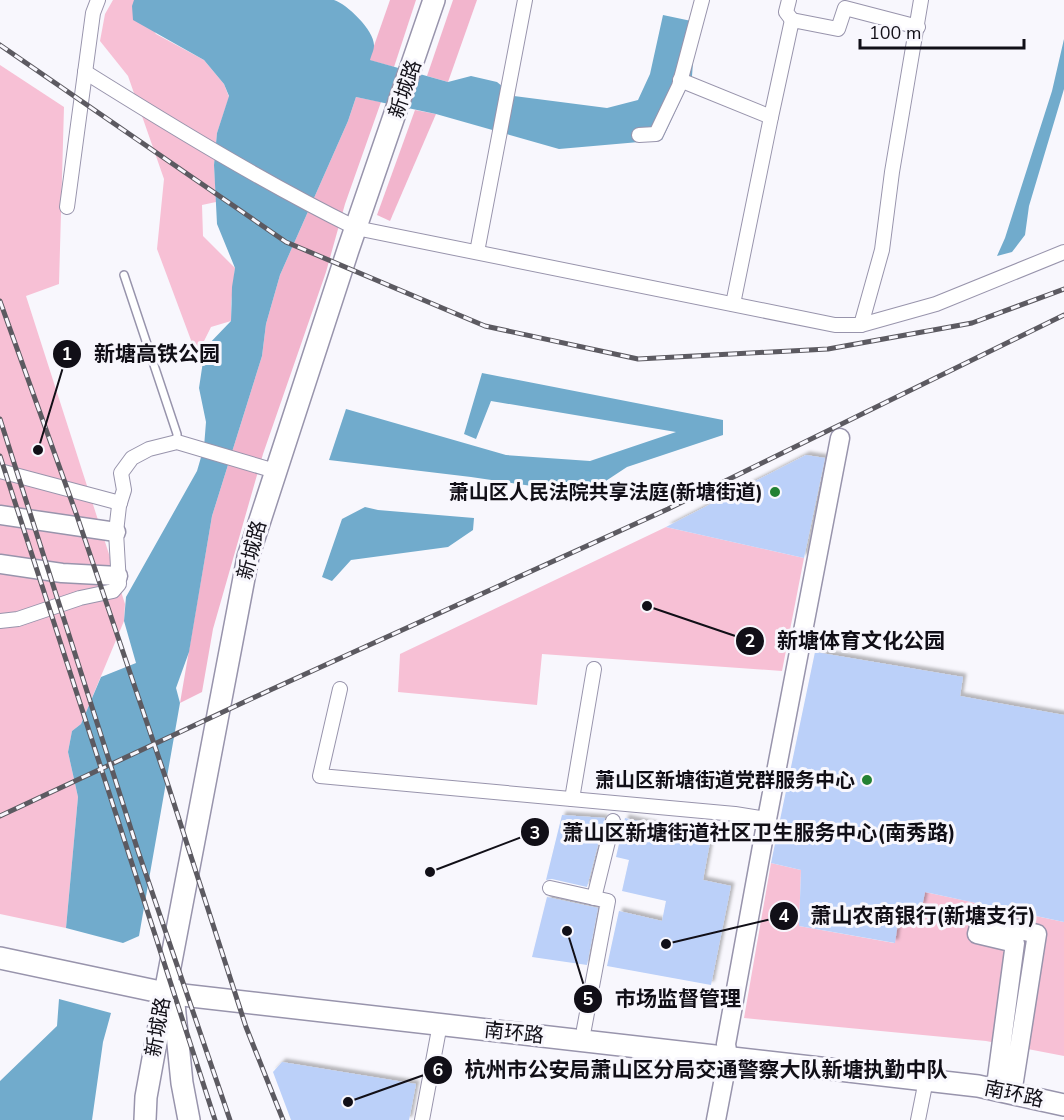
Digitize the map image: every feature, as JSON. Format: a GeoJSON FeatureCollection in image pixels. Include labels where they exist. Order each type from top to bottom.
{"type":"FeatureCollection","features":[{"type":"Feature","properties":{"kind":"main road","name":"新城路"},"geometry":{"type":"LineString","coordinates":[[145,1120],[146,1097],[171,987],[256,559],[434,0]]}},
{"type":"Feature","properties":{"kind":"main road","name":"新城路"},"geometry":{"type":"LineString","coordinates":[[189,1120],[182,1083],[171,987],[248,556],[275,471],[443,0]]}},
{"type":"Feature","properties":{"kind":"main road","name":"南环路"},"geometry":{"type":"LineString","coordinates":[[0,945],[171,987],[584,1029],[978,1086],[1064,1105]]}},
{"type":"Feature","properties":{"kind":"main road","name":"南环路"},"geometry":{"type":"LineString","coordinates":[[0,958],[171,987],[440,1024],[1006,1080],[1064,1091]]}},
{"type":"Feature","properties":{"kind":"street"},"geometry":{"type":"LineString","coordinates":[[67,207],[93,13],[98,0]]}},
{"type":"Feature","properties":{"kind":"street"},"geometry":{"type":"LineString","coordinates":[[477,252],[525,0]]}},
{"type":"Feature","properties":{"kind":"street"},"geometry":{"type":"LineString","coordinates":[[639,135],[656,134],[680,80],[702,0]]}},
{"type":"Feature","properties":{"kind":"street"},"geometry":{"type":"LineString","coordinates":[[789,0],[786,12],[792,20],[837,29],[845,8],[918,27]]}},
{"type":"Feature","properties":{"kind":"street"},"geometry":{"type":"LineString","coordinates":[[861,325],[882,250],[894,161],[921,0]]}},
{"type":"Feature","properties":{"kind":"street"},"geometry":{"type":"LineString","coordinates":[[733,304],[792,20]]}},
{"type":"Feature","properties":{"kind":"street"},"geometry":{"type":"LineString","coordinates":[[86,72],[178,130],[326,213],[360,229],[835,325],[861,325],[936,304],[1064,252]]}},
{"type":"Feature","properties":{"kind":"street"},"geometry":{"type":"LineString","coordinates":[[680,80],[771,117]]}},
{"type":"Feature","properties":{"kind":"street"},"geometry":{"type":"LineString","coordinates":[[716,1120],[766,819],[840,438]]}},
{"type":"Feature","properties":{"kind":"street"},"geometry":{"type":"LineString","coordinates":[[0,621],[18,619],[80,598],[113,591],[119,584],[116,532],[124,490],[121,472],[132,458],[149,449],[177,442],[275,471]]}},
{"type":"Feature","properties":{"kind":"street"},"geometry":{"type":"LineString","coordinates":[[0,471],[120,503]]}},
{"type":"Feature","properties":{"kind":"street"},"geometry":{"type":"LineString","coordinates":[[0,515],[116,532]]}},
{"type":"Feature","properties":{"kind":"street"},"geometry":{"type":"LineString","coordinates":[[0,564],[62,573],[118,576]]}},
{"type":"Feature","properties":{"kind":"street"},"geometry":{"type":"LineString","coordinates":[[572,799],[594,669]]}},
{"type":"Feature","properties":{"kind":"street"},"geometry":{"type":"LineString","coordinates":[[340,689],[320,776],[735,814],[766,819]]}},
{"type":"Feature","properties":{"kind":"street"},"geometry":{"type":"LineString","coordinates":[[594,898],[613,821]]}},
{"type":"Feature","properties":{"kind":"street"},"geometry":{"type":"LineString","coordinates":[[549,888],[608,901],[584,1029]]}},
{"type":"Feature","properties":{"kind":"street"},"geometry":{"type":"LineString","coordinates":[[981,920],[1037,934],[1006,1080],[1015,943],[977,934],[981,920]]}},
{"type":"Feature","properties":{"kind":"street"},"geometry":{"type":"LineString","coordinates":[[422,1120],[440,1024]]}},
{"type":"Feature","properties":{"kind":"street"},"geometry":{"type":"LineString","coordinates":[[918,1120],[926,1080]]}},
{"type":"Feature","properties":{"kind":"lane"},"geometry":{"type":"LineString","coordinates":[[124,275],[177,434],[177,442]]}},
{"type":"Feature","properties":{"kind":"shaded area"},"geometry":{"type":"Polygon","coordinates":[[[113,0],[134,0],[156,34],[204,60],[224,84],[229,97],[217,133],[214,165],[216,202],[202,205],[203,236],[235,268],[231,321],[211,327],[204,341],[201,367],[157,249],[164,179],[128,76],[100,41],[105,14],[113,0]]]}},
{"type":"Feature","properties":{"kind":"shaded area"},"geometry":{"type":"Polygon","coordinates":[[[390,0],[416,0],[394,67],[369,60],[390,0]]]}},
{"type":"Feature","properties":{"kind":"shaded area"},"geometry":{"type":"Polygon","coordinates":[[[453,0],[477,0],[448,82],[427,76],[453,0]]]}},
{"type":"Feature","properties":{"kind":"shaded area"},"geometry":{"type":"Polygon","coordinates":[[[0,65],[64,107],[59,284],[26,296],[125,604],[124,621],[81,724],[72,731],[68,752],[78,797],[66,928],[0,914],[0,65]]]}},
{"type":"Feature","properties":{"kind":"shaded area"},"geometry":{"type":"Polygon","coordinates":[[[356,97],[381,102],[345,204],[326,272],[263,454],[213,629],[202,692],[180,703],[212,516],[262,356],[266,324],[280,275],[348,121],[356,97]]]}},
{"type":"Feature","properties":{"kind":"shaded area"},"geometry":{"type":"Polygon","coordinates":[[[415,110],[436,114],[390,221],[377,215],[415,110]]]}},
{"type":"Feature","properties":{"kind":"shaded area"},"geometry":{"type":"Polygon","coordinates":[[[666,527],[804,558],[782,671],[542,654],[537,705],[398,692],[400,654],[666,527]]]}},
{"type":"Feature","properties":{"kind":"shaded area"},"geometry":{"type":"Polygon","coordinates":[[[771,863],[801,870],[799,926],[894,943],[901,903],[922,906],[925,892],[1064,922],[1064,1056],[986,1041],[744,1018],[771,863]]]}},
{"type":"Feature","properties":{"kind":"water"},"geometry":{"type":"Polygon","coordinates":[[[134,0],[334,0],[353,12],[370,33],[374,46],[370,60],[448,82],[471,76],[497,82],[514,96],[607,108],[638,100],[650,74],[663,15],[696,22],[692,76],[662,140],[559,149],[436,114],[356,97],[348,121],[280,275],[266,324],[262,356],[212,516],[189,652],[176,688],[180,703],[139,936],[123,943],[66,928],[78,797],[68,752],[72,731],[81,724],[101,677],[136,663],[124,621],[126,597],[197,471],[204,447],[206,422],[199,388],[205,348],[231,321],[235,268],[217,224],[214,165],[217,133],[229,96],[224,84],[204,60],[133,20],[134,0]]]}},
{"type":"Feature","properties":{"kind":"water"},"geometry":{"type":"Polygon","coordinates":[[[1064,39],[1064,89],[1029,206],[1025,235],[1012,252],[997,256],[1005,238],[1052,91],[1064,39]]]}},
{"type":"Feature","properties":{"kind":"water"},"geometry":{"type":"Polygon","coordinates":[[[482,373],[723,420],[723,435],[627,467],[586,494],[329,460],[346,409],[506,455],[590,461],[676,432],[491,401],[476,439],[464,434],[482,373]]]}},
{"type":"Feature","properties":{"kind":"water"},"geometry":{"type":"Polygon","coordinates":[[[365,507],[474,518],[473,530],[448,547],[351,560],[332,581],[322,577],[342,519],[365,507]]]}},
{"type":"Feature","properties":{"kind":"water"},"geometry":{"type":"Polygon","coordinates":[[[59,999],[111,1013],[103,1042],[92,1120],[0,1120],[0,1081],[57,1026],[59,999]]]}},
{"type":"Feature","properties":{"kind":"building","name":"萧山区人民法院共享法庭(新塘街道)"},"geometry":{"type":"Polygon","coordinates":[[[806,455],[825,458],[804,558],[666,527],[806,455]]]}},
{"type":"Feature","properties":{"kind":"building","name":"萧山区新塘街道党群服务中心"},"geometry":{"type":"Polygon","coordinates":[[[815,652],[963,677],[960,696],[1064,715],[1064,922],[925,892],[922,907],[901,903],[895,943],[799,926],[801,870],[771,863],[815,652]]]}},
{"type":"Feature","properties":{"kind":"building"},"geometry":{"type":"Polygon","coordinates":[[[562,815],[605,818],[587,887],[552,879],[546,880],[562,815]]]}},
{"type":"Feature","properties":{"kind":"building"},"geometry":{"type":"Polygon","coordinates":[[[625,818],[711,837],[703,880],[731,886],[711,985],[607,966],[619,911],[662,921],[666,901],[622,891],[629,860],[616,857],[625,818]]]}},
{"type":"Feature","properties":{"kind":"building"},"geometry":{"type":"Polygon","coordinates":[[[547,897],[598,908],[587,965],[532,957],[547,897]]]}},
{"type":"Feature","properties":{"kind":"building"},"geometry":{"type":"Polygon","coordinates":[[[282,1062],[416,1084],[409,1120],[291,1120],[273,1072],[282,1062]]]}},
{"type":"Feature","properties":{"kind":"railway"},"geometry":{"type":"LineString","coordinates":[[0,45],[286,242],[485,326],[638,359],[828,349],[972,323],[1064,289]]}},
{"type":"Feature","properties":{"kind":"railway"},"geometry":{"type":"LineString","coordinates":[[0,301],[77,516],[168,785],[246,1027],[283,1120]]}},
{"type":"Feature","properties":{"kind":"railway"},"geometry":{"type":"LineString","coordinates":[[0,816],[668,509],[1064,315]]}},
{"type":"Feature","properties":{"kind":"railway"},"geometry":{"type":"LineString","coordinates":[[0,419],[138,851],[230,1120]]}},
{"type":"Feature","properties":{"kind":"railway"},"geometry":{"type":"LineString","coordinates":[[0,456],[215,1120]]}},
{"type":"Feature","properties":{"kind":"place","name":"新塘高铁公园"},"geometry":{"type":"Point","coordinates":[38,450]}},
{"type":"Feature","properties":{"kind":"place","name":"萧山区人民法院共享法庭(新塘街道)"},"geometry":{"type":"Point","coordinates":[775,492]}},
{"type":"Feature","properties":{"kind":"place","name":"新塘体育文化公园"},"geometry":{"type":"Point","coordinates":[647,606]}},
{"type":"Feature","properties":{"kind":"place","name":"萧山区新塘街道党群服务中心"},"geometry":{"type":"Point","coordinates":[867,780]}},
{"type":"Feature","properties":{"kind":"place","name":"萧山区新塘街道社区卫生服务中心(南秀路)"},"geometry":{"type":"Point","coordinates":[430,872]}},
{"type":"Feature","properties":{"kind":"place","name":"市场监督管理"},"geometry":{"type":"Point","coordinates":[567,931]}},
{"type":"Feature","properties":{"kind":"place","name":"萧山农商银行(新塘支行)"},"geometry":{"type":"Point","coordinates":[666,944]}},
{"type":"Feature","properties":{"kind":"place","name":"杭州市公安局萧山区分局交通警察大队新塘执勤中队"},"geometry":{"type":"Point","coordinates":[348,1102]}}]}
